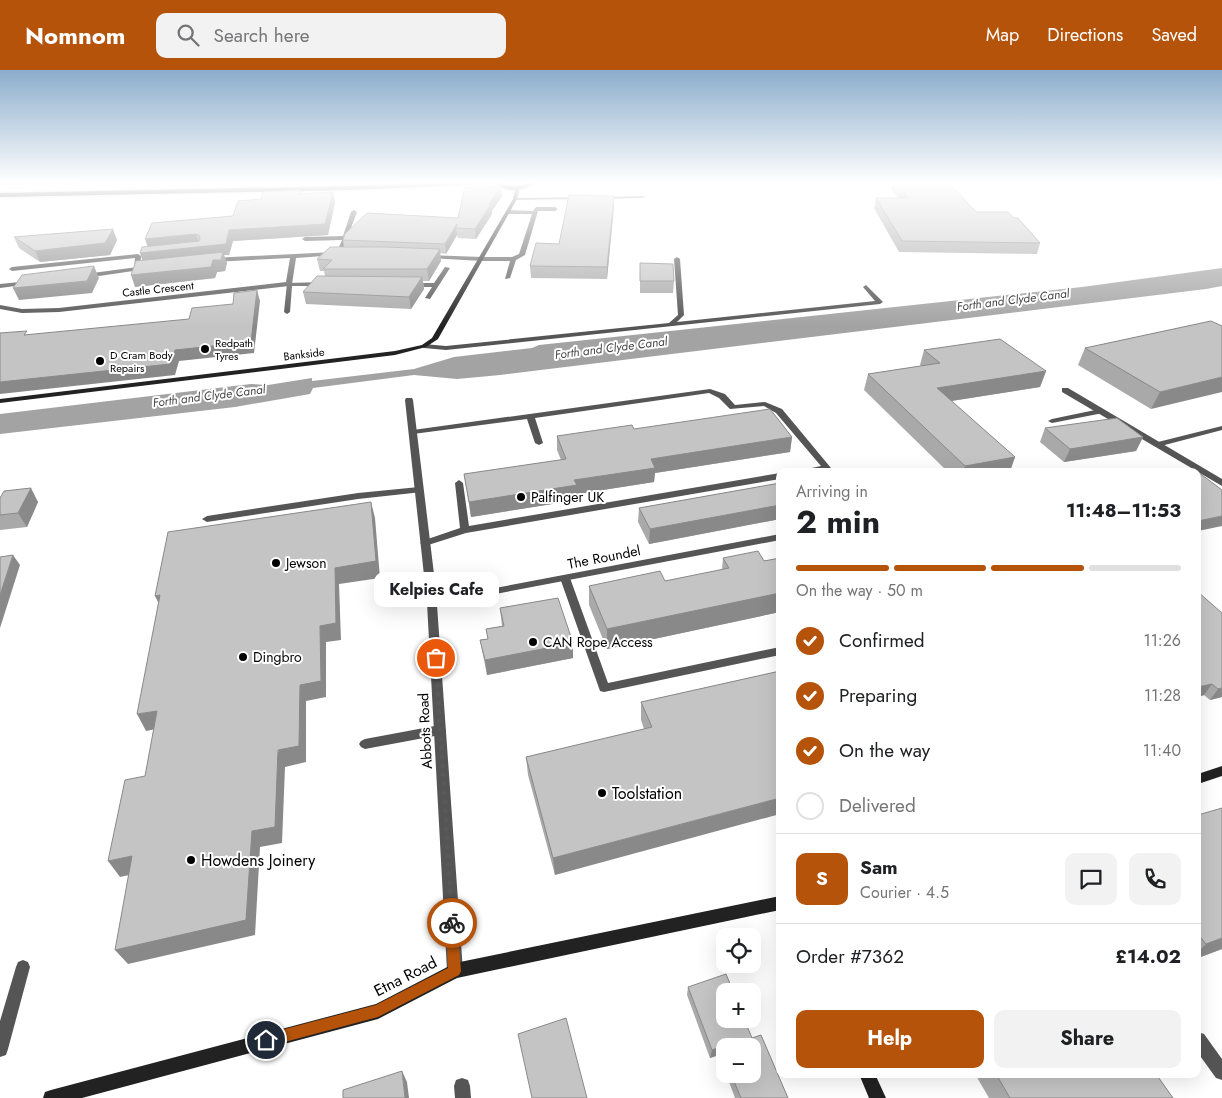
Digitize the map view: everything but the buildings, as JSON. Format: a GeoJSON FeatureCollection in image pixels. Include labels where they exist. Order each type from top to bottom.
{"type":"FeatureCollection","features":[{"type":"Feature","properties":{"kind":"street"},"geometry":{"type":"LineString","coordinates":[[339,254],[348,230]]}},
{"type":"Feature","properties":{"kind":"street"},"geometry":{"type":"LineString","coordinates":[[424,346],[434,339],[498,230]]}},
{"type":"Feature","properties":{"kind":"street"},"geometry":{"type":"LineString","coordinates":[[424,256],[513,259],[522,255],[530,230]]}},
{"type":"Feature","properties":{"kind":"street"},"geometry":{"type":"LineString","coordinates":[[305,239],[345,238]]}},
{"type":"Feature","properties":{"kind":"street"},"geometry":{"type":"LineString","coordinates":[[208,261],[293,255],[348,254]]}},
{"type":"Feature","properties":{"kind":"street"},"geometry":{"type":"LineString","coordinates":[[12,269],[147,255]]}},
{"type":"Feature","properties":{"kind":"street"},"geometry":{"type":"LineString","coordinates":[[288,312],[293,255]]}},
{"type":"Feature","properties":{"kind":"street"},"geometry":{"type":"LineString","coordinates":[[137,270],[138,256]]}},
{"type":"Feature","properties":{"kind":"street"},"geometry":{"type":"LineString","coordinates":[[507,278],[513,259]]}},
{"type":"Feature","properties":{"kind":"street"},"geometry":{"type":"LineString","coordinates":[[672,325],[681,315],[677,259]]}},
{"type":"Feature","properties":{"kind":"street"},"geometry":{"type":"LineString","coordinates":[[81,277],[151,268]]}},
{"type":"Feature","properties":{"kind":"street"},"geometry":{"type":"LineString","coordinates":[[428,298],[447,268]]}},
{"type":"Feature","properties":{"kind":"street"},"geometry":{"type":"LineString","coordinates":[[0,293],[3,286],[34,283]]}},
{"type":"Feature","properties":{"kind":"street","name":"Castle Crescent"},"geometry":{"type":"LineString","coordinates":[[0,307],[8,310],[28,312],[59,310],[289,284],[331,284]]}},
{"type":"Feature","properties":{"kind":"street"},"geometry":{"type":"LineString","coordinates":[[407,285],[436,285]]}},
{"type":"Feature","properties":{"kind":"street"},"geometry":{"type":"LineString","coordinates":[[424,346],[446,348],[880,302],[866,287]]}},
{"type":"Feature","properties":{"kind":"street","name":"Bankside"},"geometry":{"type":"LineString","coordinates":[[0,401],[395,353],[424,346]]}},
{"type":"Feature","properties":{"kind":"street"},"geometry":{"type":"LineString","coordinates":[[1065,390],[1195,468]]}},
{"type":"Feature","properties":{"kind":"street"},"geometry":{"type":"LineString","coordinates":[[413,432],[710,391],[722,396],[733,407],[765,404],[780,411],[827,468]]}},
{"type":"Feature","properties":{"kind":"street","name":"Abbots Road"},"geometry":{"type":"LineString","coordinates":[[409,400],[432,603],[455,971]]}},
{"type":"Feature","properties":{"kind":"street"},"geometry":{"type":"LineString","coordinates":[[1052,421],[1100,411]]}},
{"type":"Feature","properties":{"kind":"street"},"geometry":{"type":"LineString","coordinates":[[530,415],[539,443]]}},
{"type":"Feature","properties":{"kind":"street"},"geometry":{"type":"LineString","coordinates":[[1157,445],[1222,428]]}},
{"type":"Feature","properties":{"kind":"street"},"geometry":{"type":"LineString","coordinates":[[1201,471],[1222,484]]}},
{"type":"Feature","properties":{"kind":"street"},"geometry":{"type":"LineString","coordinates":[[425,543],[465,530],[776,477]]}},
{"type":"Feature","properties":{"kind":"street"},"geometry":{"type":"LineString","coordinates":[[459,483],[465,530]]}},
{"type":"Feature","properties":{"kind":"street"},"geometry":{"type":"LineString","coordinates":[[207,519],[358,496],[419,490]]}},
{"type":"Feature","properties":{"kind":"street","name":"The Roundel"},"geometry":{"type":"LineString","coordinates":[[432,603],[776,538]]}},
{"type":"Feature","properties":{"kind":"street"},"geometry":{"type":"LineString","coordinates":[[565,578],[604,688],[776,652]]}},
{"type":"Feature","properties":{"kind":"street"},"geometry":{"type":"LineString","coordinates":[[365,744],[440,730]]}},
{"type":"Feature","properties":{"kind":"street"},"geometry":{"type":"LineString","coordinates":[[1201,778],[1222,771]]}},
{"type":"Feature","properties":{"kind":"street","name":"Etna Road"},"geometry":{"type":"LineString","coordinates":[[51,1098],[378,1011],[455,971],[776,904]]}},
{"type":"Feature","properties":{"kind":"street"},"geometry":{"type":"LineString","coordinates":[[0,1049],[23,967]]}},
{"type":"Feature","properties":{"kind":"street"},"geometry":{"type":"LineString","coordinates":[[1201,1044],[1222,1072]]}},
{"type":"Feature","properties":{"kind":"street"},"geometry":{"type":"LineString","coordinates":[[870,1078],[878,1098]]}},
{"type":"Feature","properties":{"kind":"water","name":"Forth and Clyde Canal"},"geometry":{"type":"Polygon","coordinates":[[[1222,268],[1222,286],[1206,289],[500,375],[457,379],[414,375],[313,388],[310,394],[235,407],[0,434],[0,414],[251,384],[268,385],[312,378],[312,381],[414,369],[454,357],[532,348],[539,345],[1082,287],[1222,268]]]}},
{"type":"Feature","properties":{"kind":"way so far"},"geometry":{"type":"LineString","coordinates":[[436,658],[452,923]]}},
{"type":"Feature","properties":{"kind":"place","name":"Redpath Tyres"},"geometry":{"type":"Point","coordinates":[205,349]}},
{"type":"Feature","properties":{"kind":"place","name":"D Cram Body Repairs"},"geometry":{"type":"Point","coordinates":[100,361]}},
{"type":"Feature","properties":{"kind":"place","name":"Palfinger UK"},"geometry":{"type":"Point","coordinates":[521,497]}},
{"type":"Feature","properties":{"kind":"place","name":"Jewson"},"geometry":{"type":"Point","coordinates":[276,563]}},
{"type":"Feature","properties":{"kind":"place","name":"CAN Rope Access"},"geometry":{"type":"Point","coordinates":[533,642]}},
{"type":"Feature","properties":{"kind":"place","name":"Dingbro"},"geometry":{"type":"Point","coordinates":[243,657]}},
{"type":"Feature","properties":{"kind":"place","name":"Kelpies Cafe"},"geometry":{"type":"Point","coordinates":[436,658]}},
{"type":"Feature","properties":{"kind":"place","name":"Toolstation"},"geometry":{"type":"Point","coordinates":[602,793]}},
{"type":"Feature","properties":{"kind":"place","name":"Howdens Joinery"},"geometry":{"type":"Point","coordinates":[191,860]}},
{"type":"Feature","properties":{"kind":"route"},"geometry":{"type":"LineString","coordinates":[[266,1040],[378,1011],[455,971],[452,923]]}}]}
